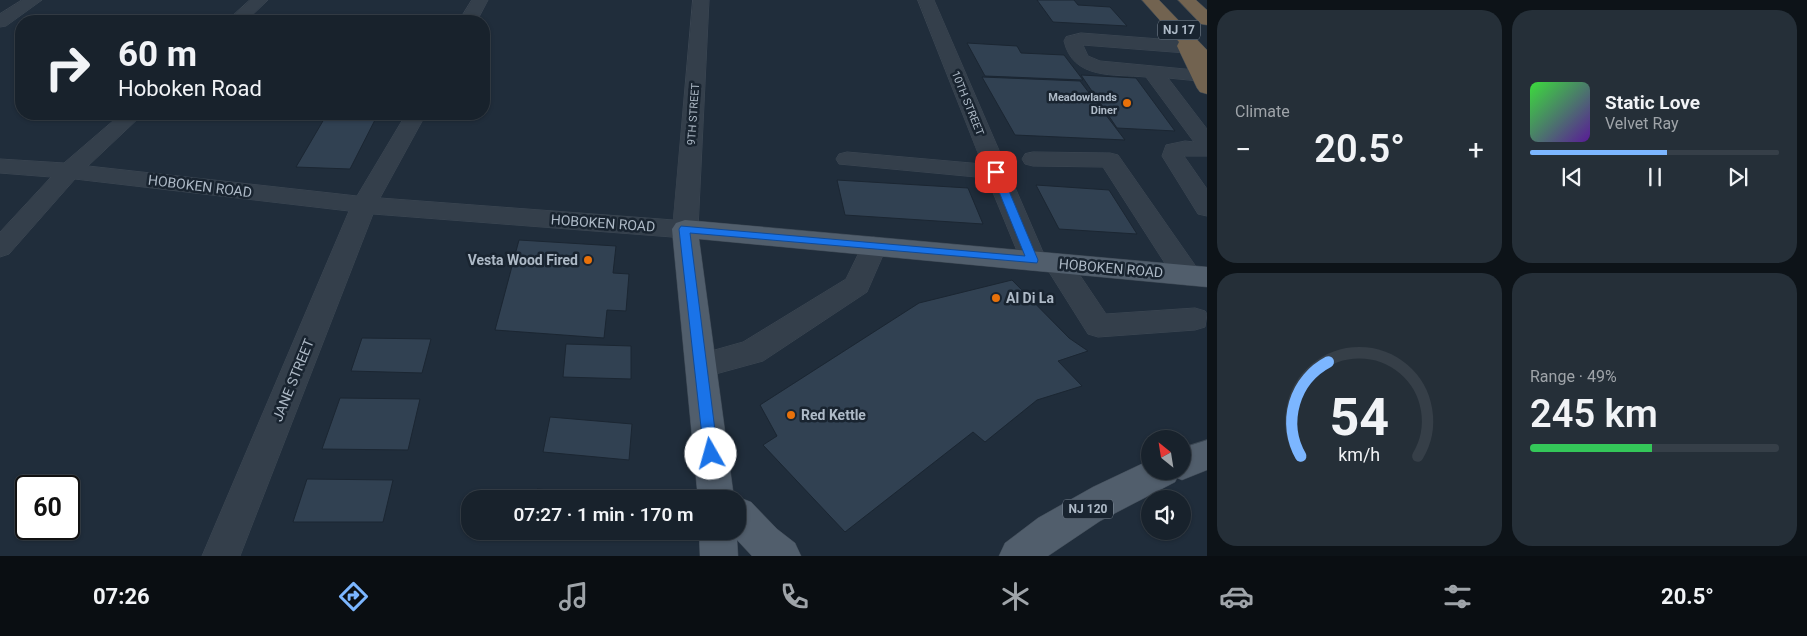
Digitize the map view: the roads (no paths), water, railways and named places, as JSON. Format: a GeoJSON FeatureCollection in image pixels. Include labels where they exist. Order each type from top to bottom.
{"type":"FeatureCollection","features":[{"type":"Feature","properties":{"kind":"highway","name":"NJ 17"},"geometry":{"type":"LineString","coordinates":[[1150,0],[1178,29],[1204,75]]}},
{"type":"Feature","properties":{"kind":"highway","name":"NJ 17"},"geometry":{"type":"LineString","coordinates":[[1186,0],[1207,20]]}},
{"type":"Feature","properties":{"kind":"highway"},"geometry":{"type":"LineString","coordinates":[[1178,29],[1186,47],[1204,75]]}},
{"type":"Feature","properties":{"kind":"main road","name":"HOBOKEN ROAD"},"geometry":{"type":"LineString","coordinates":[[684,229],[1197,276]]}},
{"type":"Feature","properties":{"kind":"main road"},"geometry":{"type":"LineString","coordinates":[[684,229],[701,366],[721,490]]}},
{"type":"Feature","properties":{"kind":"main road"},"geometry":{"type":"LineString","coordinates":[[1191,461],[1207,455]]}},
{"type":"Feature","properties":{"kind":"main road","name":"NJ 120"},"geometry":{"type":"LineString","coordinates":[[1018,556],[1071,518],[1144,480]]}},
{"type":"Feature","properties":{"kind":"main road"},"geometry":{"type":"LineString","coordinates":[[746,524],[764,542],[782,556]]}},
{"type":"Feature","properties":{"kind":"main road"},"geometry":{"type":"LineString","coordinates":[[718,540],[719,556]]}},
{"type":"Feature","properties":{"kind":"street"},"geometry":{"type":"LineString","coordinates":[[0,22],[34,0]]}},
{"type":"Feature","properties":{"kind":"street"},"geometry":{"type":"LineString","coordinates":[[243,15],[260,0]]}},
{"type":"Feature","properties":{"kind":"street"},"geometry":{"type":"LineString","coordinates":[[471,15],[480,0]]}},
{"type":"Feature","properties":{"kind":"street","name":"9TH STREET"},"geometry":{"type":"LineString","coordinates":[[684,229],[701,0]]}},
{"type":"Feature","properties":{"kind":"street","name":"10TH STREET"},"geometry":{"type":"LineString","coordinates":[[926,0],[996,172],[1045,262],[1098,326],[1195,319]]}},
{"type":"Feature","properties":{"kind":"street"},"geometry":{"type":"LineString","coordinates":[[1186,47],[1081,39],[1073,41],[1081,61],[1100,67],[1204,75]]}},
{"type":"Feature","properties":{"kind":"street"},"geometry":{"type":"LineString","coordinates":[[1153,72],[1207,144]]}},
{"type":"Feature","properties":{"kind":"street"},"geometry":{"type":"LineString","coordinates":[[0,248],[69,170],[126,120]]}},
{"type":"Feature","properties":{"kind":"street","name":"JANE STREET"},"geometry":{"type":"LineString","coordinates":[[221,556],[364,205],[413,120]]}},
{"type":"Feature","properties":{"kind":"street"},"geometry":{"type":"LineString","coordinates":[[1207,150],[1185,148],[1174,150],[1173,156],[1207,208]]}},
{"type":"Feature","properties":{"kind":"street"},"geometry":{"type":"LineString","coordinates":[[1032,159],[1110,160],[1197,276]]}},
{"type":"Feature","properties":{"kind":"street"},"geometry":{"type":"LineString","coordinates":[[847,160],[996,172]]}},
{"type":"Feature","properties":{"kind":"street","name":"HOBOKEN ROAD"},"geometry":{"type":"LineString","coordinates":[[0,166],[69,170],[364,205],[684,229]]}},
{"type":"Feature","properties":{"kind":"street"},"geometry":{"type":"LineString","coordinates":[[701,366],[752,352],[857,285],[874,246]]}},
{"type":"Feature","properties":{"kind":"place","name":"Meadowlands Diner"},"geometry":{"type":"Point","coordinates":[1127,103]}},
{"type":"Feature","properties":{"kind":"place","name":"Vesta Wood Fired"},"geometry":{"type":"Point","coordinates":[588,260]}},
{"type":"Feature","properties":{"kind":"place","name":"Al Di La"},"geometry":{"type":"Point","coordinates":[996,298]}},
{"type":"Feature","properties":{"kind":"place","name":"Red Kettle"},"geometry":{"type":"Point","coordinates":[791,415]}}]}
